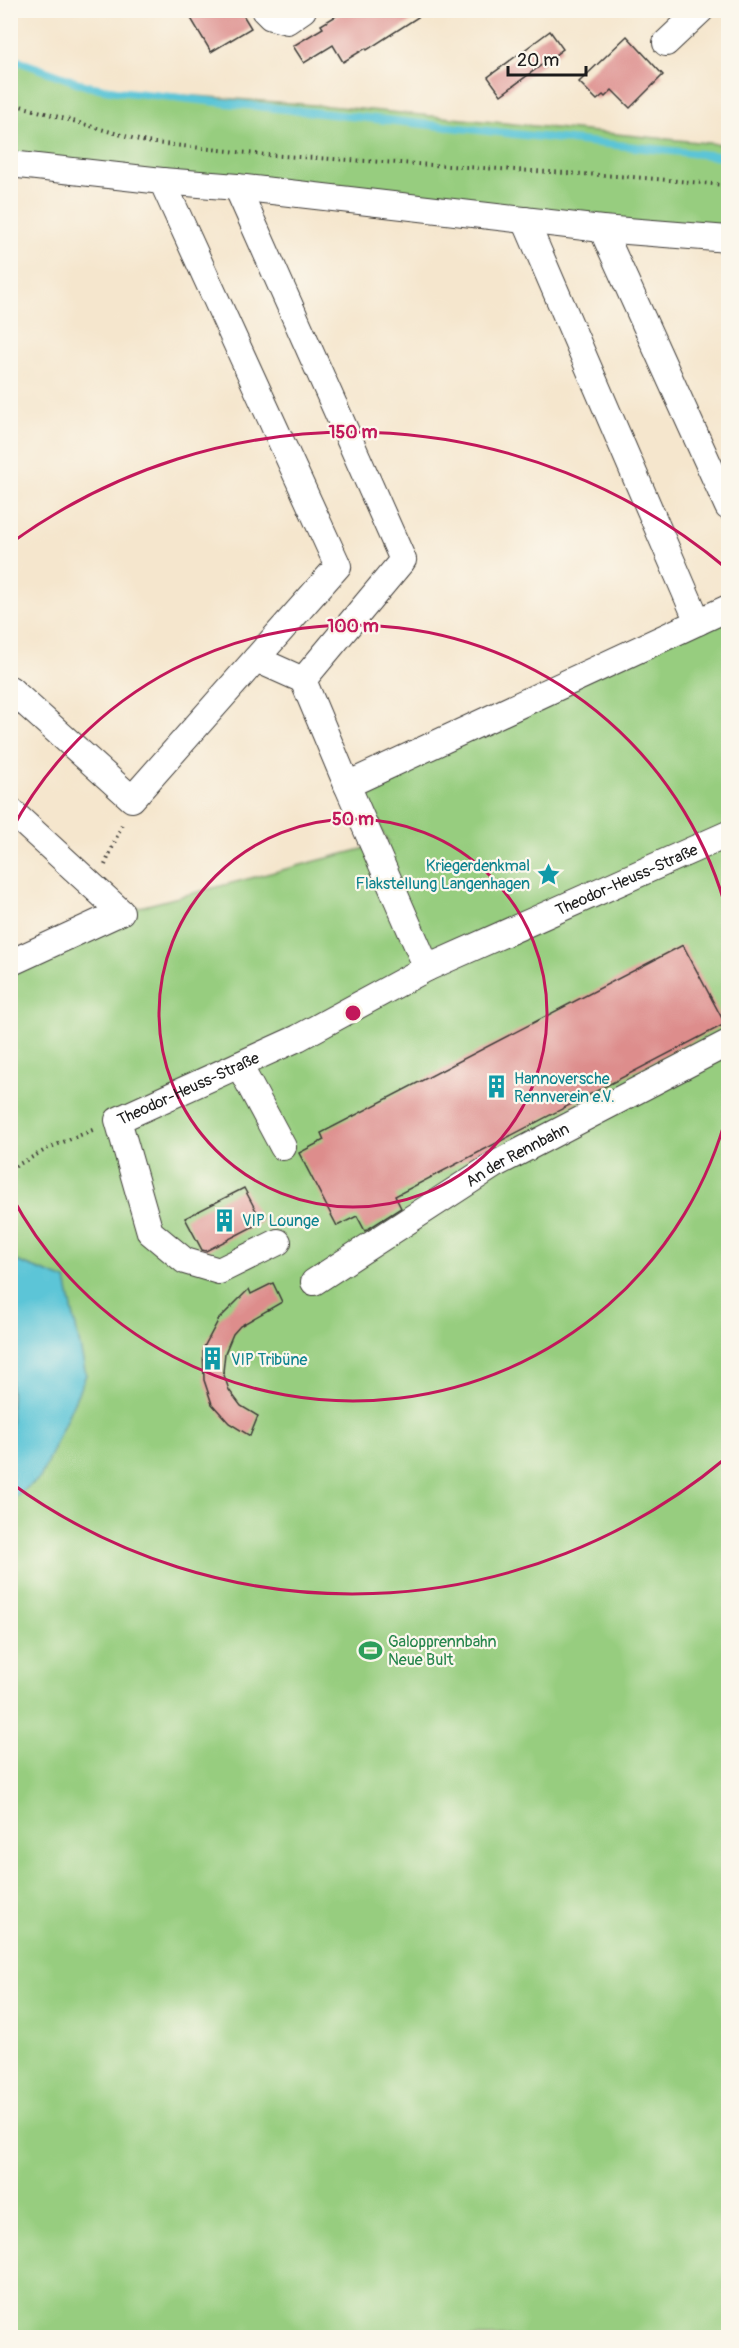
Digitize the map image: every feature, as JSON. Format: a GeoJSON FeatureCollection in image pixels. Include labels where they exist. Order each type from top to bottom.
{"type":"FeatureCollection","features":[{"type":"Feature","properties":{"kind":"street"},"geometry":{"type":"LineString","coordinates":[[264,10],[271,17],[287,21],[303,10]]}},
{"type":"Feature","properties":{"kind":"street"},"geometry":{"type":"LineString","coordinates":[[666,43],[701,10]]}},
{"type":"Feature","properties":{"kind":"street"},"geometry":{"type":"LineString","coordinates":[[10,164],[237,187],[602,229],[729,239]]}},
{"type":"Feature","properties":{"kind":"street"},"geometry":{"type":"LineString","coordinates":[[10,689],[132,799],[338,566],[162,181]]}},
{"type":"Feature","properties":{"kind":"street"},"geometry":{"type":"LineString","coordinates":[[237,187],[403,560],[303,680]]}},
{"type":"Feature","properties":{"kind":"street"},"geometry":{"type":"LineString","coordinates":[[525,220],[698,622]]}},
{"type":"Feature","properties":{"kind":"street"},"geometry":{"type":"LineString","coordinates":[[602,229],[729,507]]}},
{"type":"Feature","properties":{"kind":"street"},"geometry":{"type":"LineString","coordinates":[[347,785],[729,608]]}},
{"type":"Feature","properties":{"kind":"street"},"geometry":{"type":"LineString","coordinates":[[256,659],[303,680],[427,968]]}},
{"type":"Feature","properties":{"kind":"street"},"geometry":{"type":"LineString","coordinates":[[10,810],[121,912],[10,963]]}},
{"type":"Feature","properties":{"kind":"street","name":"Theodor-Heuss-Straße"},"geometry":{"type":"LineString","coordinates":[[278,1242],[219,1271],[185,1261],[150,1232],[118,1120],[298,1038],[427,968],[729,834]]}},
{"type":"Feature","properties":{"kind":"street","name":"An der Rennbahn"},"geometry":{"type":"LineString","coordinates":[[314,1282],[494,1165],[729,1043]]}},
{"type":"Feature","properties":{"kind":"street"},"geometry":{"type":"LineString","coordinates":[[239,1065],[283,1147]]}},
{"type":"Feature","properties":{"kind":"path"},"geometry":{"type":"LineString","coordinates":[[10,103],[146,142],[278,156],[729,184]]}},
{"type":"Feature","properties":{"kind":"path"},"geometry":{"type":"LineString","coordinates":[[96,889],[132,799]]}},
{"type":"Feature","properties":{"kind":"path"},"geometry":{"type":"LineString","coordinates":[[10,1169],[51,1147],[118,1120]]}},
{"type":"Feature","properties":{"kind":"green space"},"geometry":{"type":"Polygon","coordinates":[[[10,56],[93,88],[339,107],[728,145],[728,239],[11,164],[10,56]]]}},
{"type":"Feature","properties":{"kind":"green space","name":"Galopprennbahn Neue Bult"},"geometry":{"type":"Polygon","coordinates":[[[728,608],[728,2337],[11,2337],[10,963],[121,912],[389,842],[347,785],[728,608]]]}},
{"type":"Feature","properties":{"kind":"water"},"geometry":{"type":"Polygon","coordinates":[[[11,1259],[66,1280],[86,1375],[40,1478],[11,1500],[11,1259]]]}},
{"type":"Feature","properties":{"kind":"building"},"geometry":{"type":"Polygon","coordinates":[[[186,10],[240,10],[251,28],[211,52],[186,10]]]}},
{"type":"Feature","properties":{"kind":"building"},"geometry":{"type":"Polygon","coordinates":[[[346,10],[429,10],[367,50],[366,48],[343,62],[333,45],[304,63],[293,46],[323,28],[321,25],[346,10]]]}},
{"type":"Feature","properties":{"kind":"building"},"geometry":{"type":"Polygon","coordinates":[[[550,31],[563,49],[501,95],[488,77],[550,31]]]}},
{"type":"Feature","properties":{"kind":"building"},"geometry":{"type":"Polygon","coordinates":[[[627,36],[663,75],[630,108],[612,90],[605,97],[603,95],[597,100],[579,82],[627,36]]]}},
{"type":"Feature","properties":{"kind":"building","name":"Hannoversche Rennverein e.V."},"geometry":{"type":"Polygon","coordinates":[[[683,945],[725,1024],[395,1196],[401,1208],[365,1231],[357,1216],[337,1226],[299,1153],[324,1140],[321,1133],[683,945]]]}},
{"type":"Feature","properties":{"kind":"building","name":"VIP Lounge"},"geometry":{"type":"Polygon","coordinates":[[[244,1188],[262,1222],[206,1251],[202,1250],[185,1218],[244,1188]]]}},
{"type":"Feature","properties":{"kind":"building","name":"VIP Tribüne"},"geometry":{"type":"Polygon","coordinates":[[[273,1283],[282,1302],[240,1326],[233,1334],[225,1353],[223,1372],[229,1390],[241,1406],[258,1416],[250,1436],[229,1423],[212,1404],[204,1380],[203,1349],[219,1319],[249,1289],[251,1294],[273,1283]]]}},
{"type":"Feature","properties":{"kind":"waterway"},"geometry":{"type":"LineString","coordinates":[[10,58],[87,86],[116,91],[728,157]]}},
{"type":"Feature","properties":{"kind":"place","name":"Kriegerdenkmal Flakstellung Langenhagen"},"geometry":{"type":"Point","coordinates":[548,874]}},
{"type":"Feature","properties":{"kind":"place","name":"Hannoversche Rennverein e.V."},"geometry":{"type":"Point","coordinates":[496,1087]}},
{"type":"Feature","properties":{"kind":"place","name":"VIP Lounge"},"geometry":{"type":"Point","coordinates":[224,1220]}},
{"type":"Feature","properties":{"kind":"place","name":"VIP Tribüne"},"geometry":{"type":"Point","coordinates":[213,1359]}},
{"type":"Feature","properties":{"kind":"place","name":"Galopprennbahn Neue Bult"},"geometry":{"type":"Point","coordinates":[370,1650]}}]}
